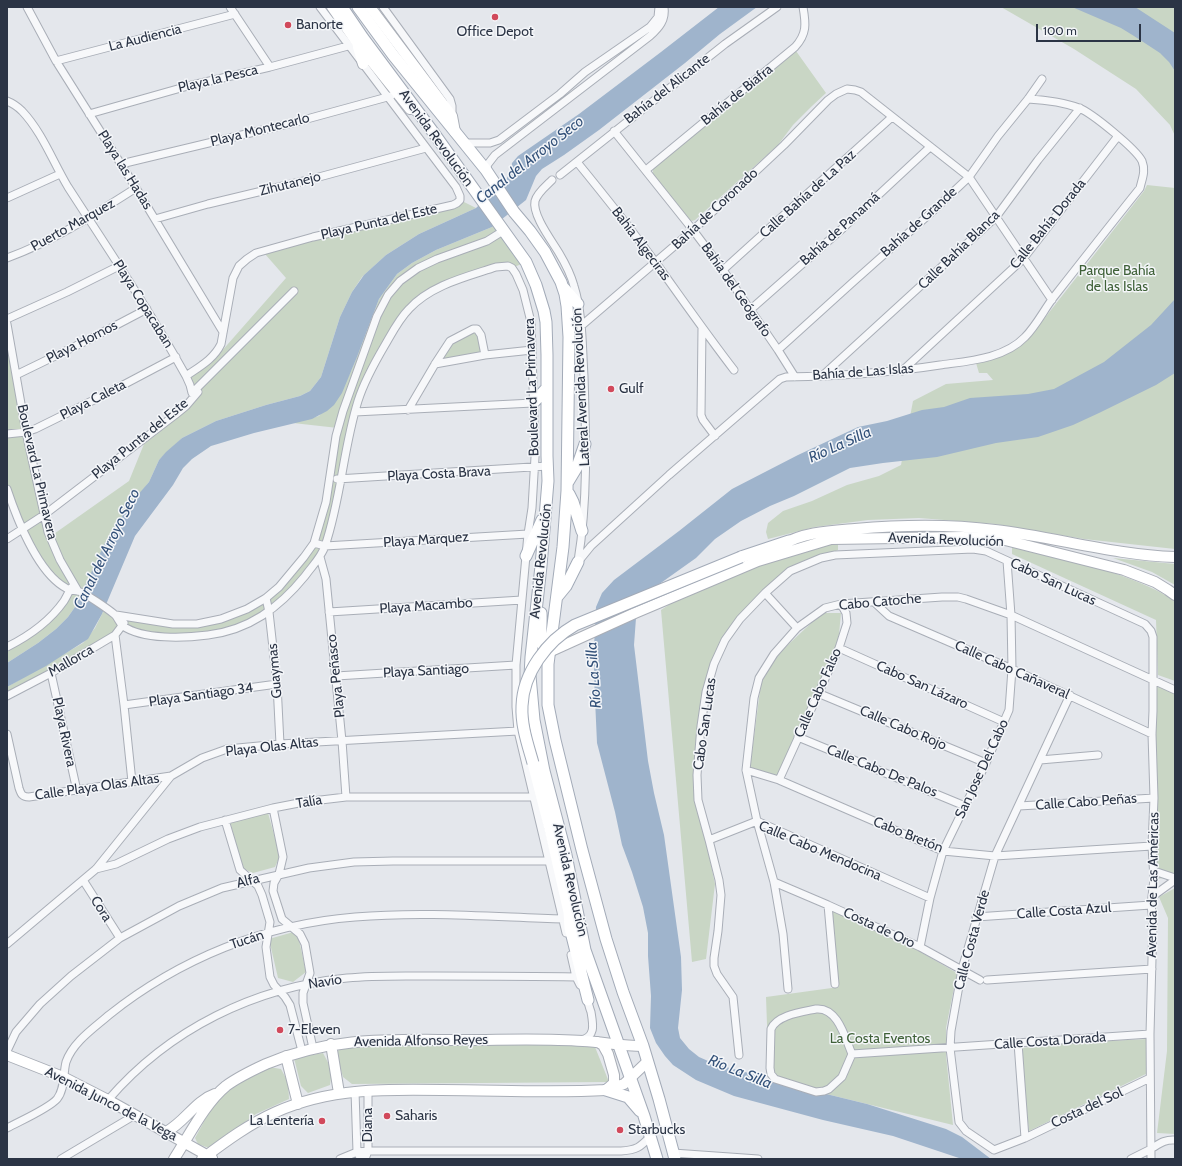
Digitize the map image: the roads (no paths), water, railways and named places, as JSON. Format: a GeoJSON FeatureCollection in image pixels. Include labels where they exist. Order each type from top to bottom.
{"type":"FeatureCollection","features":[{"type":"Feature","properties":{"kind":"main road"},"geometry":{"type":"LineString","coordinates":[[332,7],[363,64]]}},
{"type":"Feature","properties":{"kind":"main road","name":"Avenida Revolución"},"geometry":{"type":"LineString","coordinates":[[342,7],[526,262],[542,303],[546,322],[548,481],[547,510],[530,676],[532,708],[537,741],[566,855],[585,950],[644,1116],[656,1159]]}},
{"type":"Feature","properties":{"kind":"main road","name":"Avenida Revolución"},"geometry":{"type":"LineString","coordinates":[[358,7],[393,55],[464,143],[488,174],[514,212],[530,231],[545,252],[561,282],[565,294],[568,319],[567,486],[563,546],[556,598],[554,628],[549,652],[547,693],[554,740],[606,939],[623,992],[643,1046],[674,1156]]}},
{"type":"Feature","properties":{"kind":"main road"},"geometry":{"type":"LineString","coordinates":[[370,7],[452,116],[455,132]]}},
{"type":"Feature","properties":{"kind":"main road"},"geometry":{"type":"LineString","coordinates":[[353,44],[416,117],[429,127]]}},
{"type":"Feature","properties":{"kind":"main road"},"geometry":{"type":"LineString","coordinates":[[561,282],[578,304]]}},
{"type":"Feature","properties":{"kind":"main road"},"geometry":{"type":"LineString","coordinates":[[533,403],[546,389]]}},
{"type":"Feature","properties":{"kind":"main road"},"geometry":{"type":"LineString","coordinates":[[582,531],[567,486],[577,467],[585,444]]}},
{"type":"Feature","properties":{"kind":"main road"},"geometry":{"type":"LineString","coordinates":[[526,556],[547,510]]}},
{"type":"Feature","properties":{"kind":"main road","name":"Avenida Revolución"},"geometry":{"type":"LineString","coordinates":[[758,561],[789,541],[828,531],[903,526],[958,527],[995,530],[1141,554],[1175,557]]}},
{"type":"Feature","properties":{"kind":"main road","name":"Avenida Revolución"},"geometry":{"type":"LineString","coordinates":[[549,652],[758,561],[831,539],[963,537],[1005,540],[1124,570],[1155,582],[1175,595]]}},
{"type":"Feature","properties":{"kind":"main road"},"geometry":{"type":"LineString","coordinates":[[588,1000],[572,934],[566,916],[550,829],[523,724],[522,700],[530,674],[539,659],[552,643],[575,625],[741,557],[789,541]]}},
{"type":"Feature","properties":{"kind":"main road"},"geometry":{"type":"LineString","coordinates":[[556,598],[566,586],[578,562]]}},
{"type":"Feature","properties":{"kind":"main road"},"geometry":{"type":"LineString","coordinates":[[537,600],[541,610],[542,645],[544,649],[549,652]]}},
{"type":"Feature","properties":{"kind":"main road","name":"Avenida Revolución"},"geometry":{"type":"LineString","coordinates":[[554,628],[582,638]]}},
{"type":"Feature","properties":{"kind":"main road"},"geometry":{"type":"LineString","coordinates":[[566,916],[580,944],[585,950]]}},
{"type":"Feature","properties":{"kind":"main road","name":"Avenida Alfonso Reyes"},"geometry":{"type":"LineString","coordinates":[[174,1159],[219,1092],[233,1081],[259,1067],[286,1056],[313,1048],[331,1044],[381,1040],[580,1040],[619,1045],[643,1046]]}},
{"type":"Feature","properties":{"kind":"main road"},"geometry":{"type":"LineString","coordinates":[[598,1042],[606,1049],[614,1075],[614,1083],[606,1090]]}},
{"type":"Feature","properties":{"kind":"main road"},"geometry":{"type":"LineString","coordinates":[[331,1044],[340,1093]]}},
{"type":"Feature","properties":{"kind":"main road","name":"Avenida Junco de la Vega"},"geometry":{"type":"LineString","coordinates":[[7,1055],[64,1077],[185,1142],[207,1158]]}},
{"type":"Feature","properties":{"kind":"main road"},"geometry":{"type":"LineString","coordinates":[[286,1056],[298,1104]]}},
{"type":"Feature","properties":{"kind":"main road"},"geometry":{"type":"LineString","coordinates":[[207,1158],[226,1140],[249,1125],[276,1111],[324,1096],[368,1090],[606,1090],[617,1087],[631,1079],[647,1062]]}},
{"type":"Feature","properties":{"kind":"main road"},"geometry":{"type":"LineString","coordinates":[[606,1090],[628,1098],[644,1116]]}},
{"type":"Feature","properties":{"kind":"main road"},"geometry":{"type":"LineString","coordinates":[[166,1132],[177,1125],[206,1098],[219,1092]]}},
{"type":"Feature","properties":{"kind":"street","name":"Playa las Hadas"},"geometry":{"type":"LineString","coordinates":[[27,7],[56,61],[224,332]]}},
{"type":"Feature","properties":{"kind":"street"},"geometry":{"type":"LineString","coordinates":[[230,7],[270,67]]}},
{"type":"Feature","properties":{"kind":"street"},"geometry":{"type":"LineString","coordinates":[[320,7],[353,44]]}},
{"type":"Feature","properties":{"kind":"street"},"geometry":{"type":"LineString","coordinates":[[383,7],[450,99],[452,116]]}},
{"type":"Feature","properties":{"kind":"street"},"geometry":{"type":"LineString","coordinates":[[464,143],[490,143],[495,142],[506,135],[560,94],[585,72],[650,27],[658,17],[659,7]]}},
{"type":"Feature","properties":{"kind":"street"},"geometry":{"type":"LineString","coordinates":[[488,174],[488,164],[495,155],[650,36],[661,24],[665,11],[664,7]]}},
{"type":"Feature","properties":{"kind":"street","name":"Bahía del Alicante"},"geometry":{"type":"LineString","coordinates":[[560,175],[725,44],[777,7]]}},
{"type":"Feature","properties":{"kind":"street","name":"Bahía de Biafra"},"geometry":{"type":"LineString","coordinates":[[646,170],[795,47],[804,34],[805,25],[803,7]]}},
{"type":"Feature","properties":{"kind":"street","name":"La Audiencia"},"geometry":{"type":"LineString","coordinates":[[56,61],[235,14]]}},
{"type":"Feature","properties":{"kind":"street","name":"Playa la Pesca"},"geometry":{"type":"LineString","coordinates":[[89,114],[188,86],[270,67],[353,44]]}},
{"type":"Feature","properties":{"kind":"street"},"geometry":{"type":"LineString","coordinates":[[363,64],[403,115],[426,148]]}},
{"type":"Feature","properties":{"kind":"street","name":"Bahía de Grande"},"geometry":{"type":"LineString","coordinates":[[778,350],[852,282],[934,211],[969,177],[998,136],[1042,79]]}},
{"type":"Feature","properties":{"kind":"street","name":"Bahía de Coronado"},"geometry":{"type":"LineString","coordinates":[[581,326],[693,230],[836,94],[847,89],[861,92],[892,117]]}},
{"type":"Feature","properties":{"kind":"street","name":"Playa Montecarlo"},"geometry":{"type":"LineString","coordinates":[[121,164],[296,122],[398,95]]}},
{"type":"Feature","properties":{"kind":"street"},"geometry":{"type":"LineString","coordinates":[[1028,99],[1047,100],[1080,108],[1118,136]]}},
{"type":"Feature","properties":{"kind":"street","name":"Playa Copacaban"},"geometry":{"type":"LineString","coordinates":[[7,101],[22,111],[39,135],[60,174],[147,309],[176,357],[186,376],[192,393],[294,291]]}},
{"type":"Feature","properties":{"kind":"street","name":"Calle Bahía Blanca"},"geometry":{"type":"LineString","coordinates":[[822,376],[996,217],[1038,160],[1080,108]]}},
{"type":"Feature","properties":{"kind":"street"},"geometry":{"type":"LineString","coordinates":[[892,117],[969,177],[1052,300]]}},
{"type":"Feature","properties":{"kind":"street","name":"Calle Bahía de La Paz"},"geometry":{"type":"LineString","coordinates":[[723,270],[892,117]]}},
{"type":"Feature","properties":{"kind":"street","name":"Bahía del Geógrafo"},"geometry":{"type":"LineString","coordinates":[[614,131],[723,270],[778,350],[794,377]]}},
{"type":"Feature","properties":{"kind":"street","name":"Bahía de Las Islas"},"geometry":{"type":"LineString","coordinates":[[578,562],[591,546],[669,475],[780,379],[786,377],[902,371],[978,359],[992,356],[1009,349],[1025,338],[1052,300],[1140,188],[1144,174],[1142,161],[1132,148],[1118,136]]}},
{"type":"Feature","properties":{"kind":"street","name":"Calle Bahía Dorada"},"geometry":{"type":"LineString","coordinates":[[902,371],[1024,259],[1118,136]]}},
{"type":"Feature","properties":{"kind":"street","name":"Bahía de Panamá"},"geometry":{"type":"LineString","coordinates":[[750,310],[843,228],[930,147]]}},
{"type":"Feature","properties":{"kind":"street","name":"Playa Punta del Este"},"geometry":{"type":"LineString","coordinates":[[186,376],[214,356],[221,344],[233,278],[239,266],[246,259],[256,254],[313,237],[457,203],[460,200],[460,196],[456,187],[426,148]]}},
{"type":"Feature","properties":{"kind":"street","name":"Zihutanejo"},"geometry":{"type":"LineString","coordinates":[[155,219],[426,148]]}},
{"type":"Feature","properties":{"kind":"street","name":"Bahía Algeciras"},"geometry":{"type":"LineString","coordinates":[[577,162],[656,263],[734,370]]}},
{"type":"Feature","properties":{"kind":"street"},"geometry":{"type":"LineString","coordinates":[[7,198],[60,174]]}},
{"type":"Feature","properties":{"kind":"street","name":"Lateral Avenida Revolución"},"geometry":{"type":"LineString","coordinates":[[552,180],[536,198],[534,207],[538,218],[560,254],[574,286],[581,326],[585,400],[585,489],[578,562]]}},
{"type":"Feature","properties":{"kind":"street","name":"Puerto Marquez"},"geometry":{"type":"LineString","coordinates":[[7,258],[29,250],[88,218],[136,188]]}},
{"type":"Feature","properties":{"kind":"street","name":"Boulevard La Primavera"},"geometry":{"type":"LineString","coordinates":[[7,489],[13,508],[38,560],[52,577],[62,585],[76,590],[116,615],[173,624],[197,624],[221,619],[247,609],[266,598],[279,587],[314,543],[326,502],[336,436],[343,411],[377,316],[388,295],[400,281],[418,268],[436,259],[487,241],[500,227]]}},
{"type":"Feature","properties":{"kind":"street","name":"Boulevard La Primavera"},"geometry":{"type":"LineString","coordinates":[[116,615],[123,626],[149,635],[195,637],[223,633],[248,624],[269,612],[287,596],[320,557],[325,546],[358,399],[376,361],[397,325],[408,310],[419,300],[433,291],[463,278],[503,265],[512,268],[520,282],[526,298],[530,322],[535,457],[532,508],[528,534],[516,665],[518,731],[549,862],[566,916],[576,977],[588,1000],[593,1028],[589,1036],[580,1040]]}},
{"type":"Feature","properties":{"kind":"street"},"geometry":{"type":"LineString","coordinates":[[7,318],[67,292],[119,266]]}},
{"type":"Feature","properties":{"kind":"street","name":"Playa Punta del Este"},"geometry":{"type":"LineString","coordinates":[[7,539],[44,515],[186,406],[190,399],[294,291]]}},
{"type":"Feature","properties":{"kind":"street","name":"Playa Hornos"},"geometry":{"type":"LineString","coordinates":[[16,375],[147,309]]}},
{"type":"Feature","properties":{"kind":"street","name":"Boulevard La Primavera"},"geometry":{"type":"LineString","coordinates":[[7,324],[26,432],[44,515],[52,542],[76,590]]}},
{"type":"Feature","properties":{"kind":"street"},"geometry":{"type":"LineString","coordinates":[[702,328],[701,415],[715,436]]}},
{"type":"Feature","properties":{"kind":"street"},"geometry":{"type":"LineString","coordinates":[[408,410],[450,341],[473,329],[477,329],[481,335],[485,355]]}},
{"type":"Feature","properties":{"kind":"street"},"geometry":{"type":"LineString","coordinates":[[435,364],[485,355],[532,350]]}},
{"type":"Feature","properties":{"kind":"street","name":"Playa Caleta"},"geometry":{"type":"LineString","coordinates":[[7,434],[26,432],[106,394],[176,357]]}},
{"type":"Feature","properties":{"kind":"street"},"geometry":{"type":"LineString","coordinates":[[355,412],[533,403]]}},
{"type":"Feature","properties":{"kind":"street"},"geometry":{"type":"LineString","coordinates":[[535,457],[547,461]]}},
{"type":"Feature","properties":{"kind":"street","name":"Playa Costa Brava"},"geometry":{"type":"LineString","coordinates":[[330,478],[341,480],[534,468],[547,461]]}},
{"type":"Feature","properties":{"kind":"street","name":"Playa Marquez"},"geometry":{"type":"LineString","coordinates":[[314,543],[325,546],[528,534]]}},
{"type":"Feature","properties":{"kind":"street","name":"Cabo San Lucas"},"geometry":{"type":"LineString","coordinates":[[738,1055],[733,997],[717,974],[714,966],[721,895],[719,880],[698,800],[697,781],[701,726],[706,692],[714,664],[725,640],[740,619],[782,577],[821,558],[835,555],[973,549],[986,551],[1145,624]]}},
{"type":"Feature","properties":{"kind":"street","name":"Playa Peñasco"},"geometry":{"type":"LineString","coordinates":[[320,557],[326,579],[346,797]]}},
{"type":"Feature","properties":{"kind":"street","name":"San Jose Del Cabo"},"geometry":{"type":"LineString","coordinates":[[920,947],[930,898],[943,850],[986,763],[1009,710],[1012,669],[1011,615],[1006,561]]}},
{"type":"Feature","properties":{"kind":"street"},"geometry":{"type":"LineString","coordinates":[[7,647],[20,640],[52,615],[64,600],[76,590]]}},
{"type":"Feature","properties":{"kind":"street"},"geometry":{"type":"LineString","coordinates":[[765,593],[796,628]]}},
{"type":"Feature","properties":{"kind":"street","name":"Cabo Catoche"},"geometry":{"type":"LineString","coordinates":[[788,989],[783,934],[774,882],[757,822],[746,770],[754,698],[759,678],[774,654],[796,628],[825,608],[841,604],[958,597],[1011,615],[1152,678],[1175,690]]}},
{"type":"Feature","properties":{"kind":"street","name":"Guaymas"},"geometry":{"type":"LineString","coordinates":[[266,598],[277,684],[280,744]]}},
{"type":"Feature","properties":{"kind":"street","name":"Playa Macambo"},"geometry":{"type":"LineString","coordinates":[[329,612],[522,600]]}},
{"type":"Feature","properties":{"kind":"street","name":"Calle Cabo Cañaveral"},"geometry":{"type":"LineString","coordinates":[[875,602],[889,616],[1070,695],[1152,734]]}},
{"type":"Feature","properties":{"kind":"street","name":"Calle Cabo Falso"},"geometry":{"type":"LineString","coordinates":[[779,780],[798,737],[820,694],[839,648],[847,623],[846,613],[841,604]]}},
{"type":"Feature","properties":{"kind":"street","name":"Mallorca"},"geometry":{"type":"LineString","coordinates":[[7,696],[51,673],[115,635],[128,618]]}},
{"type":"Feature","properties":{"kind":"street","name":"Avenida de Las Américas"},"geometry":{"type":"LineString","coordinates":[[1145,624],[1151,631],[1153,637],[1152,734],[1154,798],[1152,846],[1154,871],[1150,1034],[1151,1149]]}},
{"type":"Feature","properties":{"kind":"street"},"geometry":{"type":"LineString","coordinates":[[115,635],[132,782]]}},
{"type":"Feature","properties":{"kind":"street","name":"Cabo San Lázaro"},"geometry":{"type":"LineString","coordinates":[[839,648],[1004,722]]}},
{"type":"Feature","properties":{"kind":"street","name":"Playa Santiago"},"geometry":{"type":"LineString","coordinates":[[336,676],[516,665]]}},
{"type":"Feature","properties":{"kind":"street","name":"Playa Rivera"},"geometry":{"type":"LineString","coordinates":[[51,673],[77,791]]}},
{"type":"Feature","properties":{"kind":"street","name":"Playa Santiago 34"},"geometry":{"type":"LineString","coordinates":[[124,705],[277,684]]}},
{"type":"Feature","properties":{"kind":"street","name":"Calle Cabo Rojo"},"geometry":{"type":"LineString","coordinates":[[820,694],[986,763]]}},
{"type":"Feature","properties":{"kind":"street","name":"Calle Costa Verde"},"geometry":{"type":"LineString","coordinates":[[1025,1138],[994,1150],[972,1135],[959,1122],[950,1048],[951,1030],[962,969],[995,856],[1070,695]]}},
{"type":"Feature","properties":{"kind":"street","name":"Playa Olas Altas"},"geometry":{"type":"LineString","coordinates":[[7,944],[96,869],[171,776],[202,758],[227,750],[280,744],[518,731]]}},
{"type":"Feature","properties":{"kind":"street","name":"Calle Playa Olas Altas"},"geometry":{"type":"LineString","coordinates":[[7,734],[22,796],[29,797],[77,791],[171,776]]}},
{"type":"Feature","properties":{"kind":"street","name":"Calle Cabo De Palos"},"geometry":{"type":"LineString","coordinates":[[798,737],[965,806]]}},
{"type":"Feature","properties":{"kind":"street"},"geometry":{"type":"LineString","coordinates":[[1040,760],[1098,755]]}},
{"type":"Feature","properties":{"kind":"street","name":"Cabo Bretón"},"geometry":{"type":"LineString","coordinates":[[746,770],[779,780],[943,850],[995,856],[1152,846]]}},
{"type":"Feature","properties":{"kind":"street","name":"Talía"},"geometry":{"type":"LineString","coordinates":[[96,869],[116,864],[168,839],[200,827],[273,808],[346,797],[534,797]]}},
{"type":"Feature","properties":{"kind":"street","name":"Calle Cabo Peñas"},"geometry":{"type":"LineString","coordinates":[[1019,806],[1154,798]]}},
{"type":"Feature","properties":{"kind":"street"},"geometry":{"type":"LineString","coordinates":[[273,808],[282,853],[282,864],[274,883],[273,892],[282,919],[300,934],[305,944],[310,973],[303,993],[303,1003],[313,1048]]}},
{"type":"Feature","properties":{"kind":"street"},"geometry":{"type":"LineString","coordinates":[[225,820],[240,870],[258,886],[262,895],[269,918],[266,947],[270,977],[290,1005],[302,1051]]}},
{"type":"Feature","properties":{"kind":"street","name":"Calle Cabo Mendocina"},"geometry":{"type":"LineString","coordinates":[[709,840],[757,822],[930,898]]}},
{"type":"Feature","properties":{"kind":"street","name":"Alfa"},"geometry":{"type":"LineString","coordinates":[[7,1051],[16,1032],[26,1020],[40,1004],[71,976],[138,926],[199,896],[222,888],[279,874],[354,862],[549,862]]}},
{"type":"Feature","properties":{"kind":"street"},"geometry":{"type":"LineString","coordinates":[[1154,871],[1175,879]]}},
{"type":"Feature","properties":{"kind":"street"},"geometry":{"type":"LineString","coordinates":[[1153,896],[1175,879]]}},
{"type":"Feature","properties":{"kind":"street","name":"Cora"},"geometry":{"type":"LineString","coordinates":[[83,880],[120,938]]}},
{"type":"Feature","properties":{"kind":"street","name":"Costa de Oro"},"geometry":{"type":"LineString","coordinates":[[774,882],[828,904],[920,947],[983,980],[1152,969]]}},
{"type":"Feature","properties":{"kind":"street"},"geometry":{"type":"LineString","coordinates":[[828,904],[835,984]]}},
{"type":"Feature","properties":{"kind":"street","name":"Calle Costa Azul"},"geometry":{"type":"LineString","coordinates":[[976,918],[1152,905]]}},
{"type":"Feature","properties":{"kind":"street","name":"Tucán"},"geometry":{"type":"LineString","coordinates":[[7,1128],[49,1105],[56,1099],[62,1087],[66,1063],[74,1047],[101,1022],[137,994],[175,971],[202,957],[237,943],[290,927],[331,920],[379,916],[566,916]]}},
{"type":"Feature","properties":{"kind":"street","name":"Navío"},"geometry":{"type":"LineString","coordinates":[[108,1100],[139,1068],[182,1035],[242,1003],[279,990],[334,980],[370,976],[576,977]]}},
{"type":"Feature","properties":{"kind":"street"},"geometry":{"type":"LineString","coordinates":[[816,1009],[824,1009],[835,1016],[852,1054],[842,1077],[837,1083],[829,1089],[816,1092],[775,1079],[770,1068],[771,1029],[780,1018],[816,1009]]}},
{"type":"Feature","properties":{"kind":"street","name":"Calle Costa Dorada"},"geometry":{"type":"LineString","coordinates":[[852,1054],[1150,1034]]}},
{"type":"Feature","properties":{"kind":"street"},"geometry":{"type":"LineString","coordinates":[[1018,1043],[1025,1138]]}},
{"type":"Feature","properties":{"kind":"street","name":"Costa del Sol"},"geometry":{"type":"LineString","coordinates":[[1025,1138],[1150,1078]]}},
{"type":"Feature","properties":{"kind":"street","name":"Diana"},"geometry":{"type":"LineString","coordinates":[[366,1159],[368,1151],[368,1090]]}},
{"type":"Feature","properties":{"kind":"street","name":"Diana"},"geometry":{"type":"LineString","coordinates":[[355,1091],[357,1152],[361,1159]]}},
{"type":"Feature","properties":{"kind":"street"},"geometry":{"type":"LineString","coordinates":[[61,1159],[135,1115]]}},
{"type":"Feature","properties":{"kind":"street"},"geometry":{"type":"LineString","coordinates":[[340,1159],[357,1152],[368,1151],[621,1152],[632,1151],[640,1148],[650,1137]]}},
{"type":"Feature","properties":{"kind":"street"},"geometry":{"type":"LineString","coordinates":[[1131,1159],[1151,1149],[1160,1142],[1175,1140]]}},
{"type":"Feature","properties":{"kind":"street"},"geometry":{"type":"LineString","coordinates":[[1151,1149],[1151,1159]]}},
{"type":"Feature","properties":{"kind":"street"},"geometry":{"type":"LineString","coordinates":[[674,1156],[758,1159]]}},
{"type":"Feature","properties":{"kind":"water","name":"Canal del Arroyo Seco"},"geometry":{"type":"Polygon","coordinates":[[[719,7],[757,7],[720,34],[599,130],[542,169],[536,176],[526,200],[492,227],[436,250],[412,263],[397,274],[379,299],[342,393],[334,405],[327,411],[312,419],[254,433],[211,446],[192,459],[183,468],[173,485],[135,536],[102,614],[88,639],[46,666],[7,687],[7,663],[38,643],[56,629],[68,617],[75,607],[105,543],[129,505],[149,482],[159,460],[166,452],[182,438],[216,421],[300,396],[310,391],[321,377],[340,317],[352,292],[364,275],[386,255],[419,234],[476,208],[507,178],[511,170],[512,163],[518,156],[579,114],[719,7]]]}},
{"type":"Feature","properties":{"kind":"water"},"geometry":{"type":"Polygon","coordinates":[[[1072,7],[1135,7],[1175,33],[1175,71],[1160,53],[1134,36],[1121,28],[1072,7]]]}},
{"type":"Feature","properties":{"kind":"water","name":"Río La Silla"},"geometry":{"type":"Polygon","coordinates":[[[1175,299],[1175,373],[1156,385],[1073,425],[1038,437],[996,443],[937,457],[850,468],[741,521],[715,539],[696,558],[658,585],[644,602],[636,618],[634,645],[648,761],[664,835],[681,957],[682,990],[678,1028],[680,1038],[689,1049],[699,1057],[715,1064],[769,1080],[867,1104],[946,1129],[962,1137],[991,1159],[962,1159],[893,1136],[823,1120],[734,1096],[696,1080],[673,1065],[665,1056],[656,1043],[650,1028],[651,996],[648,933],[643,907],[622,845],[597,743],[594,647],[596,607],[602,593],[614,580],[732,489],[798,455],[858,427],[887,421],[922,410],[944,407],[970,398],[1028,394],[1054,389],[1104,362],[1151,325],[1175,299]]]}},
{"type":"Feature","properties":{"kind":"place","name":"Office Depot"},"geometry":{"type":"Point","coordinates":[495,17]}},
{"type":"Feature","properties":{"kind":"place","name":"Banorte"},"geometry":{"type":"Point","coordinates":[288,25]}},
{"type":"Feature","properties":{"kind":"place","name":"Gulf"},"geometry":{"type":"Point","coordinates":[611,389]}},
{"type":"Feature","properties":{"kind":"place","name":"7-Eleven"},"geometry":{"type":"Point","coordinates":[280,1030]}},
{"type":"Feature","properties":{"kind":"place","name":"Saharis"},"geometry":{"type":"Point","coordinates":[387,1116]}},
{"type":"Feature","properties":{"kind":"place","name":"La Lentería"},"geometry":{"type":"Point","coordinates":[322,1121]}},
{"type":"Feature","properties":{"kind":"place","name":"Starbucks"},"geometry":{"type":"Point","coordinates":[620,1130]}},
{"type":"Feature","properties":{"kind":"park label","name":"Parque Bahía de las Islas"},"geometry":{"type":"Point","coordinates":[1117,280]}},
{"type":"Feature","properties":{"kind":"park label","name":"La Costa Eventos"},"geometry":{"type":"Point","coordinates":[880,1039]}}]}
